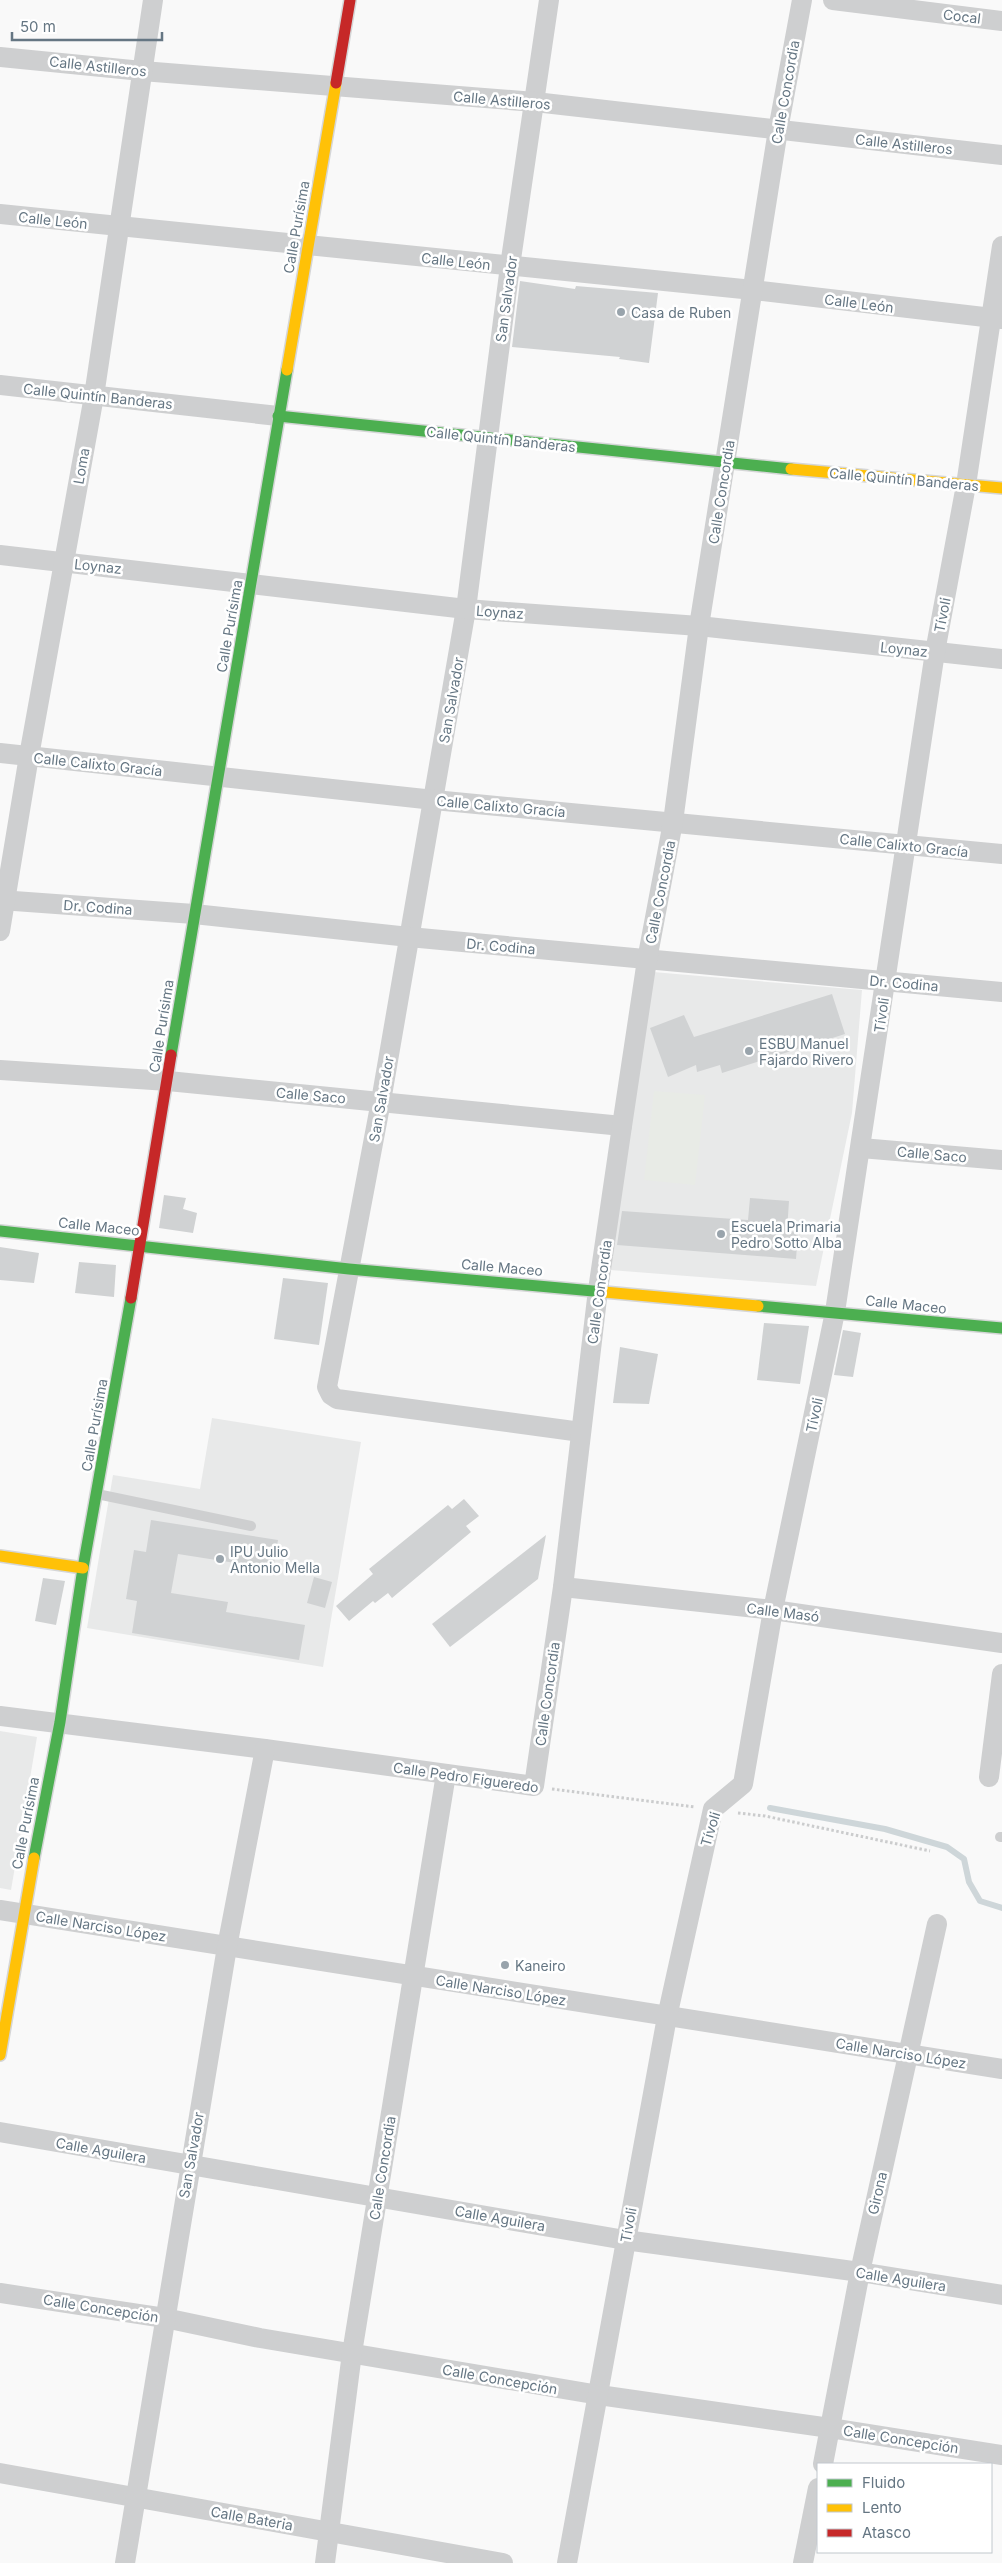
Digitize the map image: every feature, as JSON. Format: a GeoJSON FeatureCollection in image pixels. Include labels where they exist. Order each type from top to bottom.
{"type":"FeatureCollection","features":[{"type":"Feature","properties":{"kind":"street","name":"Loma"},"geometry":{"type":"LineString","coordinates":[[0,931],[3,900],[94,396],[153,0]]}},
{"type":"Feature","properties":{"kind":"street","name":"Calle Purísima"},"geometry":{"type":"LineString","coordinates":[[0,2055],[23,1914],[60,1722],[83,1568],[98,1494],[168,1081],[194,914],[252,583],[278,416],[350,0]]}},
{"type":"Feature","properties":{"kind":"street","name":"San Salvador"},"geometry":{"type":"LineString","coordinates":[[549,0],[510,266],[466,609],[381,1101],[327,1387],[331,1395],[337,1400],[581,1432]]}},
{"type":"Feature","properties":{"kind":"street","name":"Calle Concordia"},"geometry":{"type":"LineString","coordinates":[[534,1786],[563,1587],[598,1290],[622,1126],[647,960],[673,822],[699,626],[778,130],[802,0]]}},
{"type":"Feature","properties":{"kind":"street","name":"Cocal"},"geometry":{"type":"LineString","coordinates":[[833,0],[1002,22]]}},
{"type":"Feature","properties":{"kind":"street","name":"Calle Astilleros"},"geometry":{"type":"LineString","coordinates":[[0,57],[142,71],[535,102],[1002,155]]}},
{"type":"Feature","properties":{"kind":"street","name":"Calle León"},"geometry":{"type":"LineString","coordinates":[[0,214],[753,290],[997,318]]}},
{"type":"Feature","properties":{"kind":"street","name":"Tívoli"},"geometry":{"type":"LineString","coordinates":[[567,2563],[599,2395],[666,2017],[713,1810],[743,1784],[773,1610],[835,1312],[862,1148],[905,845],[935,652],[997,318],[1002,246]]}},
{"type":"Feature","properties":{"kind":"street","name":"Calle Quintín Banderas"},"geometry":{"type":"LineString","coordinates":[[0,386],[726,463],[1002,488]]}},
{"type":"Feature","properties":{"kind":"street","name":"Loynaz"},"geometry":{"type":"LineString","coordinates":[[0,554],[466,609],[699,626],[1002,659]]}},
{"type":"Feature","properties":{"kind":"street","name":"Calle Calixto Gracía"},"geometry":{"type":"LineString","coordinates":[[0,753],[434,800],[1002,854]]}},
{"type":"Feature","properties":{"kind":"street","name":"Dr. Codina"},"geometry":{"type":"LineString","coordinates":[[3,900],[194,914],[647,960],[1002,992]]}},
{"type":"Feature","properties":{"kind":"street","name":"Calle Saco"},"geometry":{"type":"LineString","coordinates":[[0,1070],[168,1081],[622,1126]]}},
{"type":"Feature","properties":{"kind":"street","name":"Calle Saco"},"geometry":{"type":"LineString","coordinates":[[862,1148],[1002,1160]]}},
{"type":"Feature","properties":{"kind":"street","name":"Calle Maceo"},"geometry":{"type":"LineString","coordinates":[[0,1231],[349,1269],[1002,1328]]}},
{"type":"Feature","properties":{"kind":"street"},"geometry":{"type":"LineString","coordinates":[[0,1556],[83,1568]]}},
{"type":"Feature","properties":{"kind":"street","name":"Calle Masó"},"geometry":{"type":"LineString","coordinates":[[563,1587],[773,1610],[1002,1643]]}},
{"type":"Feature","properties":{"kind":"street"},"geometry":{"type":"LineString","coordinates":[[989,1776],[1002,1674]]}},
{"type":"Feature","properties":{"kind":"street","name":"Calle Pedro Figueredo"},"geometry":{"type":"LineString","coordinates":[[0,1716],[265,1748],[534,1786]]}},
{"type":"Feature","properties":{"kind":"street","name":"San Salvador"},"geometry":{"type":"LineString","coordinates":[[125,2563],[189,2166],[227,1947],[265,1748]]}},
{"type":"Feature","properties":{"kind":"street","name":"Calle Concordia"},"geometry":{"type":"LineString","coordinates":[[325,2563],[352,2353],[446,1774]]}},
{"type":"Feature","properties":{"kind":"street","name":"Calle Narciso López"},"geometry":{"type":"LineString","coordinates":[[0,1910],[1002,2069]]}},
{"type":"Feature","properties":{"kind":"street","name":"Girona"},"geometry":{"type":"LineString","coordinates":[[823,2463],[860,2272],[937,1924]]}},
{"type":"Feature","properties":{"kind":"street","name":"Calle Aguilera"},"geometry":{"type":"LineString","coordinates":[[0,2132],[625,2240],[860,2272],[1002,2295]]}},
{"type":"Feature","properties":{"kind":"street","name":"Calle Concepción"},"geometry":{"type":"LineString","coordinates":[[0,2293],[165,2318],[260,2338],[599,2395],[1002,2455]]}},
{"type":"Feature","properties":{"kind":"street","name":"Calle Bateria"},"geometry":{"type":"LineString","coordinates":[[0,2473],[503,2563]]}},
{"type":"Feature","properties":{"kind":"street"},"geometry":{"type":"LineString","coordinates":[[803,2563],[817,2493]]}},
{"type":"Feature","properties":{"kind":"lane"},"geometry":{"type":"LineString","coordinates":[[98,1494],[251,1526]]}},
{"type":"Feature","properties":{"kind":"path","name":"Calle Pedro Figueredo"},"geometry":{"type":"LineString","coordinates":[[534,1786],[765,1816],[930,1851]]}},
{"type":"Feature","properties":{"kind":"shaded area","name":"ESBU Manuel Fajardo Rivero"},"geometry":{"type":"Polygon","coordinates":[[[653,972],[862,990],[852,1113],[816,1286],[610,1270],[653,972]]]}},
{"type":"Feature","properties":{"kind":"shaded area"},"geometry":{"type":"Polygon","coordinates":[[[654,1091],[705,1095],[695,1185],[644,1180],[654,1091]]]}},
{"type":"Feature","properties":{"kind":"shaded area","name":"IPU Julio Antonio Mella"},"geometry":{"type":"Polygon","coordinates":[[[212,1418],[361,1442],[323,1667],[87,1628],[113,1475],[200,1489],[212,1418]]]}},
{"type":"Feature","properties":{"kind":"shaded area"},"geometry":{"type":"Polygon","coordinates":[[[0,1731],[37,1737],[11,1890],[0,1888],[0,1731]]]}},
{"type":"Feature","properties":{"kind":"building"},"geometry":{"type":"Polygon","coordinates":[[[520,281],[575,289],[576,286],[658,293],[649,363],[619,359],[620,357],[512,347],[520,281]]]}},
{"type":"Feature","properties":{"kind":"building"},"geometry":{"type":"Polygon","coordinates":[[[832,994],[845,1034],[722,1073],[720,1065],[697,1072],[696,1065],[668,1077],[650,1028],[684,1015],[694,1037],[832,994]]]}},
{"type":"Feature","properties":{"kind":"building"},"geometry":{"type":"Polygon","coordinates":[[[164,1195],[186,1198],[183,1209],[197,1213],[193,1233],[159,1228],[164,1195]]]}},
{"type":"Feature","properties":{"kind":"building"},"geometry":{"type":"Polygon","coordinates":[[[750,1198],[789,1201],[787,1231],[798,1232],[796,1259],[617,1245],[622,1211],[748,1220],[750,1198]]]}},
{"type":"Feature","properties":{"kind":"building"},"geometry":{"type":"Polygon","coordinates":[[[0,1247],[39,1253],[34,1283],[0,1280],[0,1247]]]}},
{"type":"Feature","properties":{"kind":"building"},"geometry":{"type":"Polygon","coordinates":[[[79,1262],[116,1265],[114,1297],[75,1293],[79,1262]]]}},
{"type":"Feature","properties":{"kind":"building"},"geometry":{"type":"Polygon","coordinates":[[[283,1278],[328,1283],[319,1345],[274,1339],[283,1278]]]}},
{"type":"Feature","properties":{"kind":"building"},"geometry":{"type":"Polygon","coordinates":[[[764,1323],[809,1326],[800,1384],[757,1380],[764,1323]]]}},
{"type":"Feature","properties":{"kind":"building"},"geometry":{"type":"Polygon","coordinates":[[[843,1330],[861,1333],[853,1377],[834,1375],[843,1330]]]}},
{"type":"Feature","properties":{"kind":"building"},"geometry":{"type":"Polygon","coordinates":[[[620,1347],[658,1354],[649,1404],[613,1403],[620,1347]]]}},
{"type":"Feature","properties":{"kind":"building"},"geometry":{"type":"Polygon","coordinates":[[[464,1499],[479,1516],[466,1526],[471,1532],[392,1598],[388,1593],[375,1603],[373,1601],[349,1621],[336,1606],[373,1574],[369,1569],[448,1505],[452,1509],[464,1499]]]}},
{"type":"Feature","properties":{"kind":"building"},"geometry":{"type":"Polygon","coordinates":[[[151,1520],[278,1540],[273,1569],[178,1554],[171,1593],[228,1602],[226,1612],[305,1625],[299,1660],[132,1633],[137,1601],[126,1599],[134,1550],[146,1552],[151,1520]]]}},
{"type":"Feature","properties":{"kind":"building"},"geometry":{"type":"Polygon","coordinates":[[[546,1535],[538,1579],[450,1647],[432,1624],[546,1535]]]}},
{"type":"Feature","properties":{"kind":"building"},"geometry":{"type":"Polygon","coordinates":[[[314,1577],[332,1582],[325,1608],[307,1603],[314,1577]]]}},
{"type":"Feature","properties":{"kind":"building"},"geometry":{"type":"Polygon","coordinates":[[[43,1578],[65,1581],[56,1625],[35,1621],[43,1578]]]}},
{"type":"Feature","properties":{"kind":"waterway"},"geometry":{"type":"LineString","coordinates":[[770,1808],[885,1829],[947,1847],[964,1859],[969,1882],[980,1901],[1002,1908]]}},
{"type":"Feature","properties":{"kind":"traffic: fast"},"geometry":{"type":"LineString","coordinates":[[171,1055],[287,370]]}},
{"type":"Feature","properties":{"kind":"traffic: fast"},"geometry":{"type":"LineString","coordinates":[[278,416],[791,469]]}},
{"type":"Feature","properties":{"kind":"traffic: fast"},"geometry":{"type":"LineString","coordinates":[[0,1231],[349,1269],[604,1292]]}},
{"type":"Feature","properties":{"kind":"traffic: fast"},"geometry":{"type":"LineString","coordinates":[[34,1858],[60,1722],[83,1568],[131,1298]]}},
{"type":"Feature","properties":{"kind":"traffic: fast"},"geometry":{"type":"LineString","coordinates":[[758,1306],[1002,1328]]}},
{"type":"Feature","properties":{"kind":"traffic: slow"},"geometry":{"type":"LineString","coordinates":[[287,370],[336,83]]}},
{"type":"Feature","properties":{"kind":"traffic: slow"},"geometry":{"type":"LineString","coordinates":[[791,469],[1002,488]]}},
{"type":"Feature","properties":{"kind":"traffic: slow"},"geometry":{"type":"LineString","coordinates":[[604,1292],[758,1306]]}},
{"type":"Feature","properties":{"kind":"traffic: slow"},"geometry":{"type":"LineString","coordinates":[[0,1556],[83,1568]]}},
{"type":"Feature","properties":{"kind":"traffic: slow"},"geometry":{"type":"LineString","coordinates":[[0,2055],[34,1858]]}},
{"type":"Feature","properties":{"kind":"traffic: jam"},"geometry":{"type":"LineString","coordinates":[[336,83],[350,0]]}},
{"type":"Feature","properties":{"kind":"traffic: jam"},"geometry":{"type":"LineString","coordinates":[[131,1298],[171,1055]]}},
{"type":"Feature","properties":{"kind":"place","name":"Casa de Ruben"},"geometry":{"type":"Point","coordinates":[621,312]}},
{"type":"Feature","properties":{"kind":"place","name":"ESBU Manuel Fajardo Rivero"},"geometry":{"type":"Point","coordinates":[749,1051]}},
{"type":"Feature","properties":{"kind":"place","name":"Escuela Primaria Pedro Sotto Alba"},"geometry":{"type":"Point","coordinates":[721,1234]}},
{"type":"Feature","properties":{"kind":"place","name":"IPU Julio Antonio Mella"},"geometry":{"type":"Point","coordinates":[220,1559]}},
{"type":"Feature","properties":{"kind":"place","name":"Kaneiro"},"geometry":{"type":"Point","coordinates":[505,1965]}}]}
